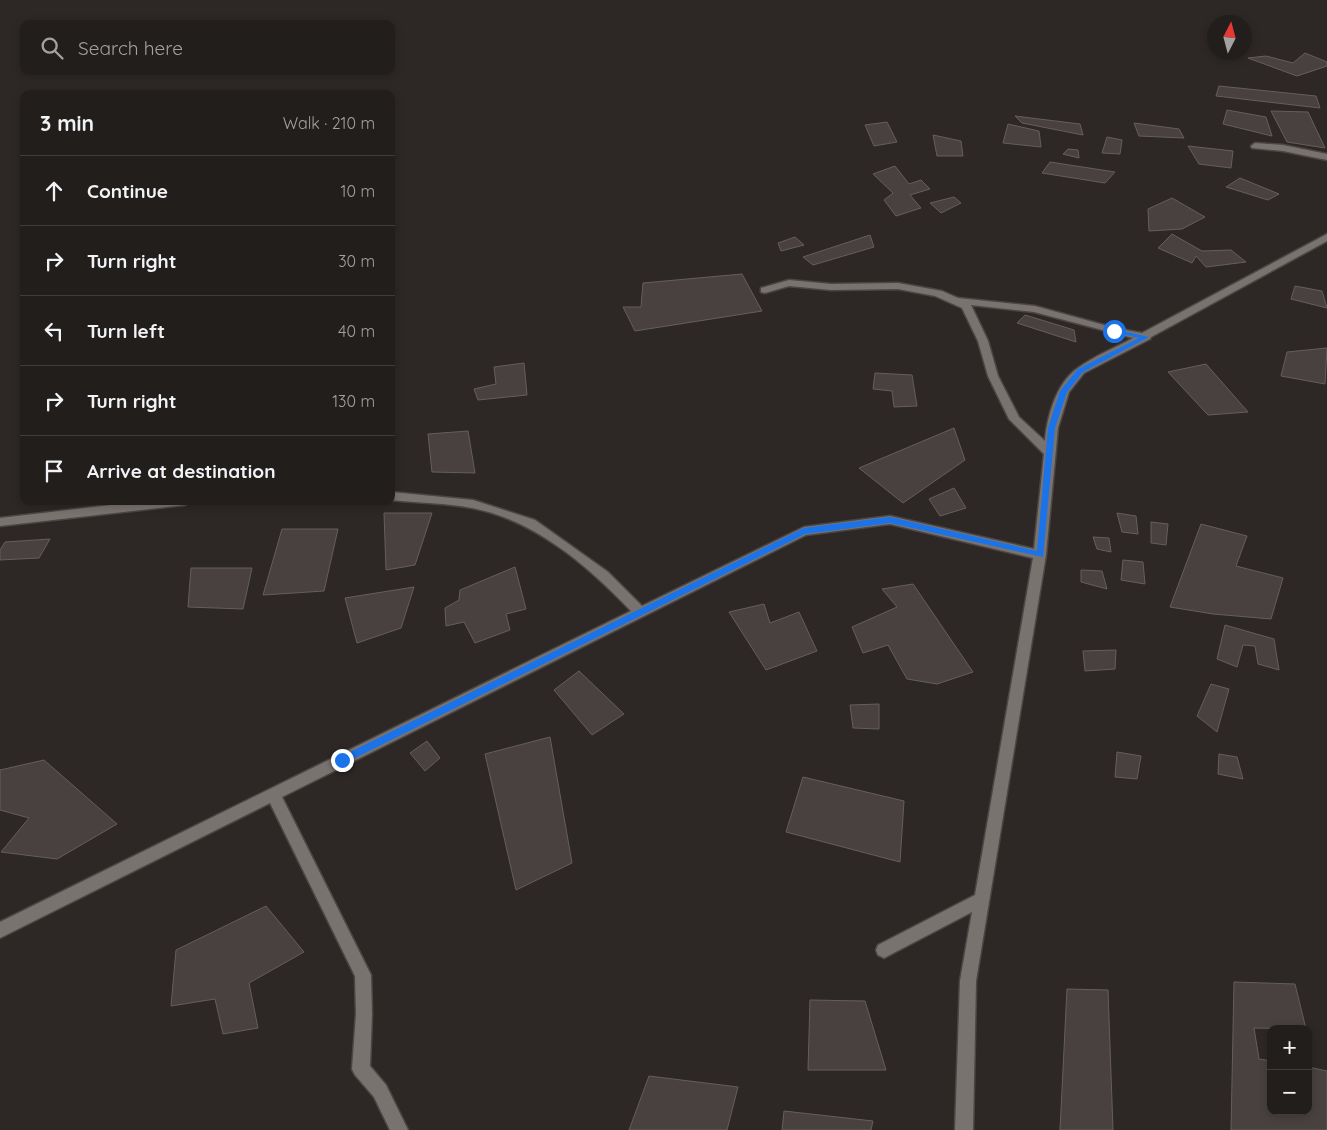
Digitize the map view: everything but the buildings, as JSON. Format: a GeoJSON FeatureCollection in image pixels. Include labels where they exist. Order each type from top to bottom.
{"type":"FeatureCollection","features":[{"type":"Feature","properties":{"kind":"street"},"geometry":{"type":"LineString","coordinates":[[1254,146],[1283,148],[1327,157]]}},
{"type":"Feature","properties":{"kind":"street"},"geometry":{"type":"LineString","coordinates":[[964,1130],[968,981],[1040,555],[1052,428],[1064,391],[1080,371],[1325,240]]}},
{"type":"Feature","properties":{"kind":"street"},"geometry":{"type":"LineString","coordinates":[[765,290],[789,283],[831,287],[898,286],[938,293],[966,306],[982,341],[994,376],[1015,419],[1049,452]]}},
{"type":"Feature","properties":{"kind":"street"},"geometry":{"type":"LineString","coordinates":[[954,300],[1035,310],[1114,331],[1146,337]]}},
{"type":"Feature","properties":{"kind":"street"},"geometry":{"type":"LineString","coordinates":[[395,496],[473,504],[531,522],[604,576],[640,612]]}},
{"type":"Feature","properties":{"kind":"street"},"geometry":{"type":"LineString","coordinates":[[0,522],[150,505]]}},
{"type":"Feature","properties":{"kind":"street"},"geometry":{"type":"LineString","coordinates":[[0,930],[804,531],[890,520],[1040,555]]}},
{"type":"Feature","properties":{"kind":"street"},"geometry":{"type":"LineString","coordinates":[[272,795],[363,976],[364,1014],[360,1068],[380,1092],[399,1130]]}},
{"type":"Feature","properties":{"kind":"street"},"geometry":{"type":"LineString","coordinates":[[884,950],[982,899]]}},
{"type":"Feature","properties":{"kind":"route"},"geometry":{"type":"LineString","coordinates":[[342,760],[804,531],[890,520],[1040,555],[1052,428],[1064,391],[1080,371],[1146,337],[1114,331]]}}]}
